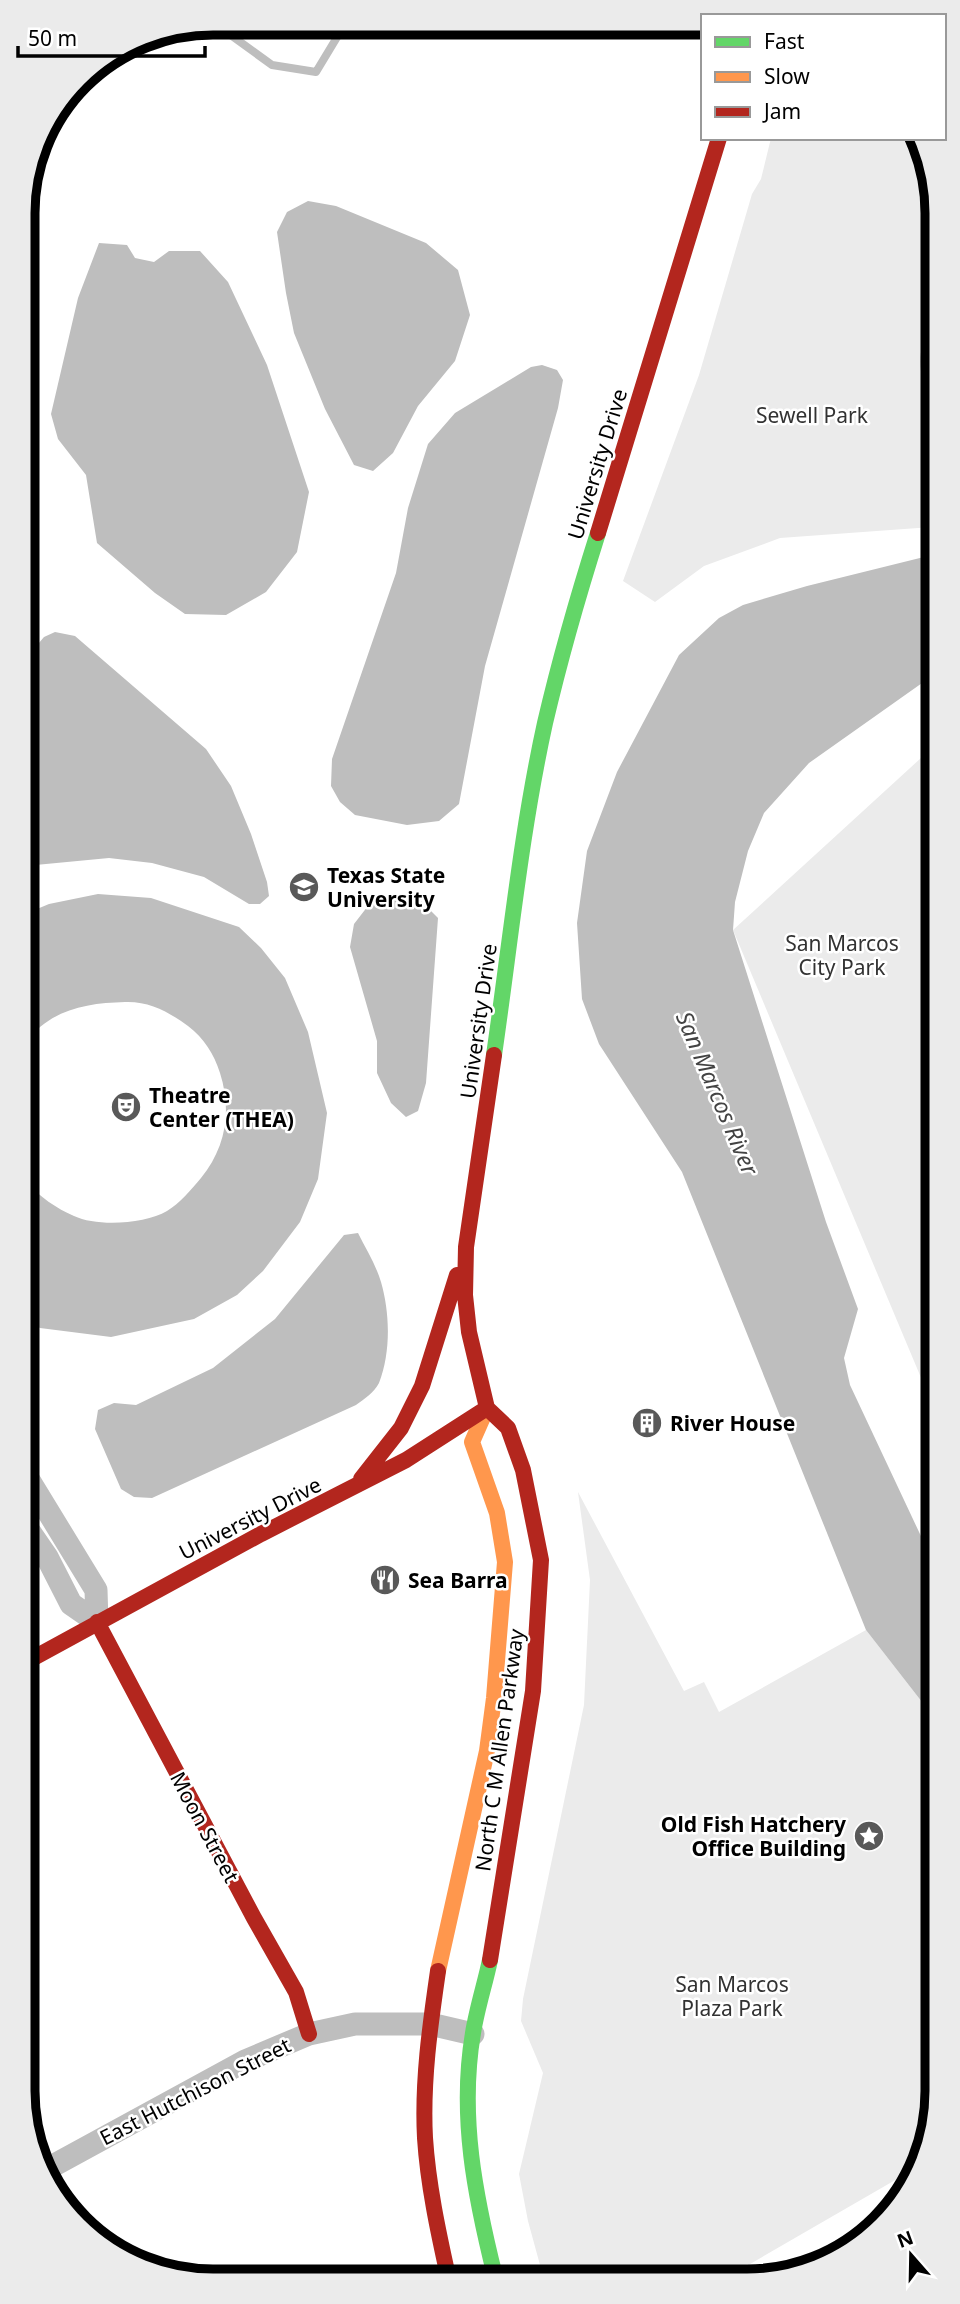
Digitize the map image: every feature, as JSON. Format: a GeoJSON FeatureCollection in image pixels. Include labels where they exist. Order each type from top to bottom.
{"type":"FeatureCollection","features":[{"type":"Feature","properties":{"kind":"main road","name":"University Drive"},"geometry":{"type":"LineString","coordinates":[[35,1657],[261,1534],[406,1460],[487,1408],[469,1332],[465,1295],[466,1247],[531,797],[545,724],[571,620],[718,140]]}},
{"type":"Feature","properties":{"kind":"main road"},"geometry":{"type":"LineString","coordinates":[[353,1489],[401,1428],[422,1387],[466,1247]]}},
{"type":"Feature","properties":{"kind":"main road","name":"North C M Allen Parkway"},"geometry":{"type":"LineString","coordinates":[[446,2269],[436,2220],[425,2138],[425,2075],[429,2024],[441,1952],[486,1751],[495,1685],[505,1562],[497,1513],[472,1442],[487,1408],[508,1428],[523,1470],[541,1560],[533,1691],[492,1879],[489,1963],[473,2034],[467,2102],[470,2156],[468,2215],[492,2269]]}},
{"type":"Feature","properties":{"kind":"main road","name":"Moon Street"},"geometry":{"type":"LineString","coordinates":[[97,1622],[296,1993],[309,2034]]}},
{"type":"Feature","properties":{"kind":"main road"},"geometry":{"type":"LineString","coordinates":[[459,1871],[492,1879]]}},
{"type":"Feature","properties":{"kind":"main road"},"geometry":{"type":"LineString","coordinates":[[436,2220],[468,2215]]}},
{"type":"Feature","properties":{"kind":"street","name":"Moon Street"},"geometry":{"type":"LineString","coordinates":[[35,1490],[96,1590],[97,1622]]}},
{"type":"Feature","properties":{"kind":"street","name":"Moon Street"},"geometry":{"type":"LineString","coordinates":[[35,1540],[71,1604],[97,1622]]}},
{"type":"Feature","properties":{"kind":"street","name":"East Hutchison Street"},"geometry":{"type":"LineString","coordinates":[[52,2167],[245,2061],[309,2034],[355,2024],[429,2024],[473,2034]]}},
{"type":"Feature","properties":{"kind":"green space","name":"Sewell Park"},"geometry":{"type":"Polygon","coordinates":[[[771,140],[909,140],[911,145],[919,167],[925,213],[925,528],[780,538],[704,566],[655,602],[623,581],[699,375],[752,194],[761,179],[771,140]]]}},
{"type":"Feature","properties":{"kind":"green space","name":"San Marcos City Park"},"geometry":{"type":"Polygon","coordinates":[[[925,754],[925,1387],[733,930],[925,754]]]}},
{"type":"Feature","properties":{"kind":"green space","name":"San Marcos Plaza Park"},"geometry":{"type":"Polygon","coordinates":[[[578,1492],[684,1691],[704,1682],[719,1712],[866,1630],[925,1706],[925,2103],[919,2137],[904,2175],[741,2269],[541,2269],[528,2221],[519,2174],[543,2073],[521,2021],[523,1999],[584,1705],[590,1580],[578,1492]]]}},
{"type":"Feature","properties":{"kind":"water"},"geometry":{"type":"Polygon","coordinates":[[[308,201],[336,206],[426,243],[458,270],[470,315],[455,361],[418,406],[393,453],[373,471],[354,465],[325,409],[294,333],[277,232],[287,212],[308,201]]]}},
{"type":"Feature","properties":{"kind":"water"},"geometry":{"type":"Polygon","coordinates":[[[99,243],[127,245],[135,258],[154,262],[169,251],[200,251],[228,282],[267,365],[309,492],[297,552],[266,592],[226,615],[185,614],[155,593],[97,543],[86,475],[58,439],[51,414],[78,298],[99,243]]]}},
{"type":"Feature","properties":{"kind":"water"},"geometry":{"type":"Polygon","coordinates":[[[925,338],[925,385],[920,362],[925,338]]]}},
{"type":"Feature","properties":{"kind":"water"},"geometry":{"type":"Polygon","coordinates":[[[542,365],[557,370],[563,380],[558,408],[485,666],[459,804],[439,821],[407,825],[355,815],[340,802],[331,786],[332,759],[396,573],[408,508],[428,444],[455,413],[531,367],[542,365]]]}},
{"type":"Feature","properties":{"kind":"water","name":"San Marcos River"},"geometry":{"type":"Polygon","coordinates":[[[925,557],[925,681],[809,763],[764,813],[748,851],[735,902],[733,930],[826,1222],[858,1309],[844,1358],[850,1385],[925,1545],[925,1706],[866,1630],[682,1172],[599,1044],[582,999],[577,923],[587,851],[617,772],[679,655],[719,618],[743,605],[925,557]]]}},
{"type":"Feature","properties":{"kind":"water"},"geometry":{"type":"Polygon","coordinates":[[[55,632],[75,636],[206,749],[231,786],[251,834],[269,896],[260,904],[249,904],[204,877],[152,863],[109,858],[35,865],[35,648],[44,637],[55,632]]]}},
{"type":"Feature","properties":{"kind":"water"},"geometry":{"type":"Polygon","coordinates":[[[98,894],[151,898],[239,927],[261,948],[285,978],[308,1032],[327,1113],[318,1179],[300,1222],[263,1271],[237,1295],[194,1319],[111,1337],[40,1328],[35,1325],[35,1190],[68,1213],[95,1222],[121,1223],[158,1215],[181,1200],[209,1166],[221,1141],[226,1115],[224,1087],[218,1066],[204,1041],[181,1021],[150,1005],[134,1002],[84,1006],[58,1015],[35,1032],[35,910],[49,904],[98,894]]]}},
{"type":"Feature","properties":{"kind":"water"},"geometry":{"type":"Polygon","coordinates":[[[394,894],[420,900],[438,918],[426,1083],[418,1111],[406,1117],[391,1103],[377,1073],[377,1041],[350,947],[354,924],[371,902],[394,894]]]}},
{"type":"Feature","properties":{"kind":"water"},"geometry":{"type":"Polygon","coordinates":[[[358,1233],[379,1276],[386,1306],[388,1332],[383,1371],[379,1383],[369,1396],[356,1405],[152,1498],[134,1497],[121,1489],[95,1429],[98,1410],[114,1403],[136,1405],[213,1368],[275,1319],[344,1235],[358,1233]]]}},
{"type":"Feature","properties":{"kind":"waterway"},"geometry":{"type":"LineString","coordinates":[[231,35],[272,65],[316,72],[338,35]]}},
{"type":"Feature","properties":{"kind":"traffic: fast"},"geometry":{"type":"LineString","coordinates":[[494,1055],[523,847],[545,723],[576,604],[598,533]]}},
{"type":"Feature","properties":{"kind":"traffic: fast"},"geometry":{"type":"LineString","coordinates":[[490,1960],[473,2033],[468,2095],[471,2156],[493,2269]]}},
{"type":"Feature","properties":{"kind":"traffic: slow"},"geometry":{"type":"LineString","coordinates":[[438,1971],[487,1751],[494,1698],[505,1562],[497,1513],[472,1442],[487,1408]]}},
{"type":"Feature","properties":{"kind":"traffic: jam"},"geometry":{"type":"LineString","coordinates":[[598,533],[718,140]]}},
{"type":"Feature","properties":{"kind":"traffic: jam"},"geometry":{"type":"LineString","coordinates":[[487,1408],[469,1332],[465,1295],[466,1247],[494,1055]]}},
{"type":"Feature","properties":{"kind":"traffic: jam"},"geometry":{"type":"LineString","coordinates":[[361,1479],[401,1428],[422,1386],[457,1275]]}},
{"type":"Feature","properties":{"kind":"traffic: jam"},"geometry":{"type":"LineString","coordinates":[[487,1408],[508,1428],[523,1470],[541,1560],[533,1691],[490,1960]]}},
{"type":"Feature","properties":{"kind":"traffic: jam"},"geometry":{"type":"LineString","coordinates":[[35,1657],[261,1534],[406,1460],[487,1408]]}},
{"type":"Feature","properties":{"kind":"traffic: jam"},"geometry":{"type":"LineString","coordinates":[[97,1622],[296,1992],[309,2034]]}},
{"type":"Feature","properties":{"kind":"traffic: jam"},"geometry":{"type":"LineString","coordinates":[[438,1971],[424,2117],[431,2190],[446,2269]]}},
{"type":"Feature","properties":{"kind":"place","name":"Texas State University"},"geometry":{"type":"Point","coordinates":[304,887]}},
{"type":"Feature","properties":{"kind":"place","name":"Theatre Center (THEA)"},"geometry":{"type":"Point","coordinates":[126,1107]}},
{"type":"Feature","properties":{"kind":"place","name":"River House"},"geometry":{"type":"Point","coordinates":[647,1423]}},
{"type":"Feature","properties":{"kind":"place","name":"Sea Barra"},"geometry":{"type":"Point","coordinates":[385,1580]}},
{"type":"Feature","properties":{"kind":"place","name":"Old Fish Hatchery Office Building"},"geometry":{"type":"Point","coordinates":[869,1836]}}]}
